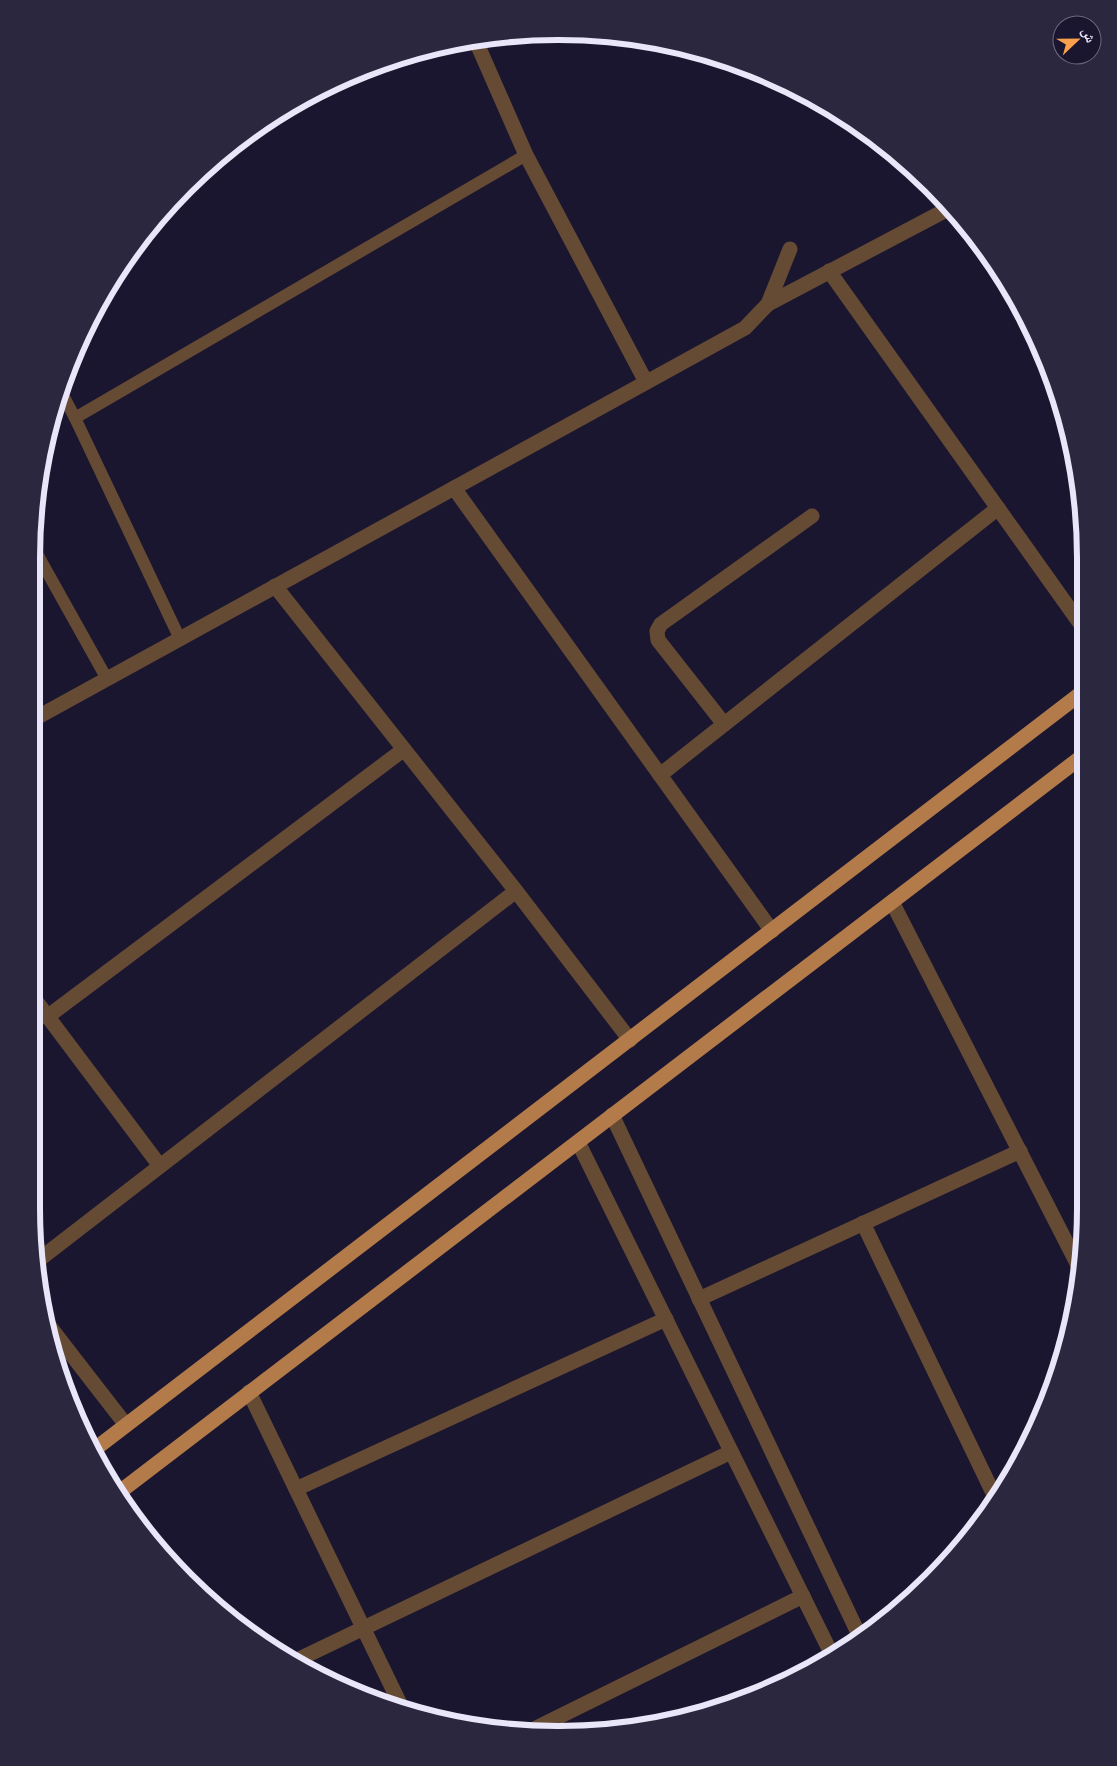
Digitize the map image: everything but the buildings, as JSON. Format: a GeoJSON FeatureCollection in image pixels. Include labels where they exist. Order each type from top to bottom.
{"type":"FeatureCollection","features":[{"type":"Feature","properties":{"kind":"main road"},"geometry":{"type":"LineString","coordinates":[[98,1447],[1077,696]]}},
{"type":"Feature","properties":{"kind":"main road"},"geometry":{"type":"LineString","coordinates":[[123,1489],[1077,760]]}},
{"type":"Feature","properties":{"kind":"street"},"geometry":{"type":"LineString","coordinates":[[478,46],[526,155],[646,382]]}},
{"type":"Feature","properties":{"kind":"street"},"geometry":{"type":"LineString","coordinates":[[40,716],[745,328],[768,304],[943,212]]}},
{"type":"Feature","properties":{"kind":"street"},"geometry":{"type":"LineString","coordinates":[[768,304],[790,250]]}},
{"type":"Feature","properties":{"kind":"street"},"geometry":{"type":"LineString","coordinates":[[829,271],[1077,619]]}},
{"type":"Feature","properties":{"kind":"street"},"geometry":{"type":"LineString","coordinates":[[454,488],[772,931]]}},
{"type":"Feature","properties":{"kind":"street"},"geometry":{"type":"LineString","coordinates":[[660,775],[998,508]]}},
{"type":"Feature","properties":{"kind":"street"},"geometry":{"type":"LineString","coordinates":[[724,724],[658,640],[657,630],[661,624],[812,516]]}},
{"type":"Feature","properties":{"kind":"street"},"geometry":{"type":"LineString","coordinates":[[275,586],[516,891],[630,1040]]}},
{"type":"Feature","properties":{"kind":"street"},"geometry":{"type":"LineString","coordinates":[[47,1017],[403,750]]}},
{"type":"Feature","properties":{"kind":"street"},"geometry":{"type":"LineString","coordinates":[[42,1257],[516,891]]}},
{"type":"Feature","properties":{"kind":"street"},"geometry":{"type":"LineString","coordinates":[[892,902],[1074,1258]]}},
{"type":"Feature","properties":{"kind":"street"},"geometry":{"type":"LineString","coordinates":[[40,1007],[160,1166]]}},
{"type":"Feature","properties":{"kind":"street"},"geometry":{"type":"LineString","coordinates":[[612,1115],[857,1631]]}},
{"type":"Feature","properties":{"kind":"street"},"geometry":{"type":"LineString","coordinates":[[578,1142],[830,1650]]}},
{"type":"Feature","properties":{"kind":"street"},"geometry":{"type":"LineString","coordinates":[[699,1299],[1020,1151]]}},
{"type":"Feature","properties":{"kind":"street"},"geometry":{"type":"LineString","coordinates":[[863,1223],[993,1492]]}},
{"type":"Feature","properties":{"kind":"street"},"geometry":{"type":"LineString","coordinates":[[296,1489],[666,1319]]}},
{"type":"Feature","properties":{"kind":"street"},"geometry":{"type":"LineString","coordinates":[[56,1335],[126,1425]]}},
{"type":"Feature","properties":{"kind":"street"},"geometry":{"type":"LineString","coordinates":[[249,1392],[398,1700]]}},
{"type":"Feature","properties":{"kind":"street"},"geometry":{"type":"LineString","coordinates":[[301,1658],[732,1452]]}},
{"type":"Feature","properties":{"kind":"street"},"geometry":{"type":"LineString","coordinates":[[541,1725],[803,1596]]}},
{"type":"Feature","properties":{"kind":"lane"},"geometry":{"type":"LineString","coordinates":[[75,418],[526,155]]}},
{"type":"Feature","properties":{"kind":"lane"},"geometry":{"type":"LineString","coordinates":[[66,400],[180,639]]}},
{"type":"Feature","properties":{"kind":"lane"},"geometry":{"type":"LineString","coordinates":[[40,559],[107,679]]}}]}
